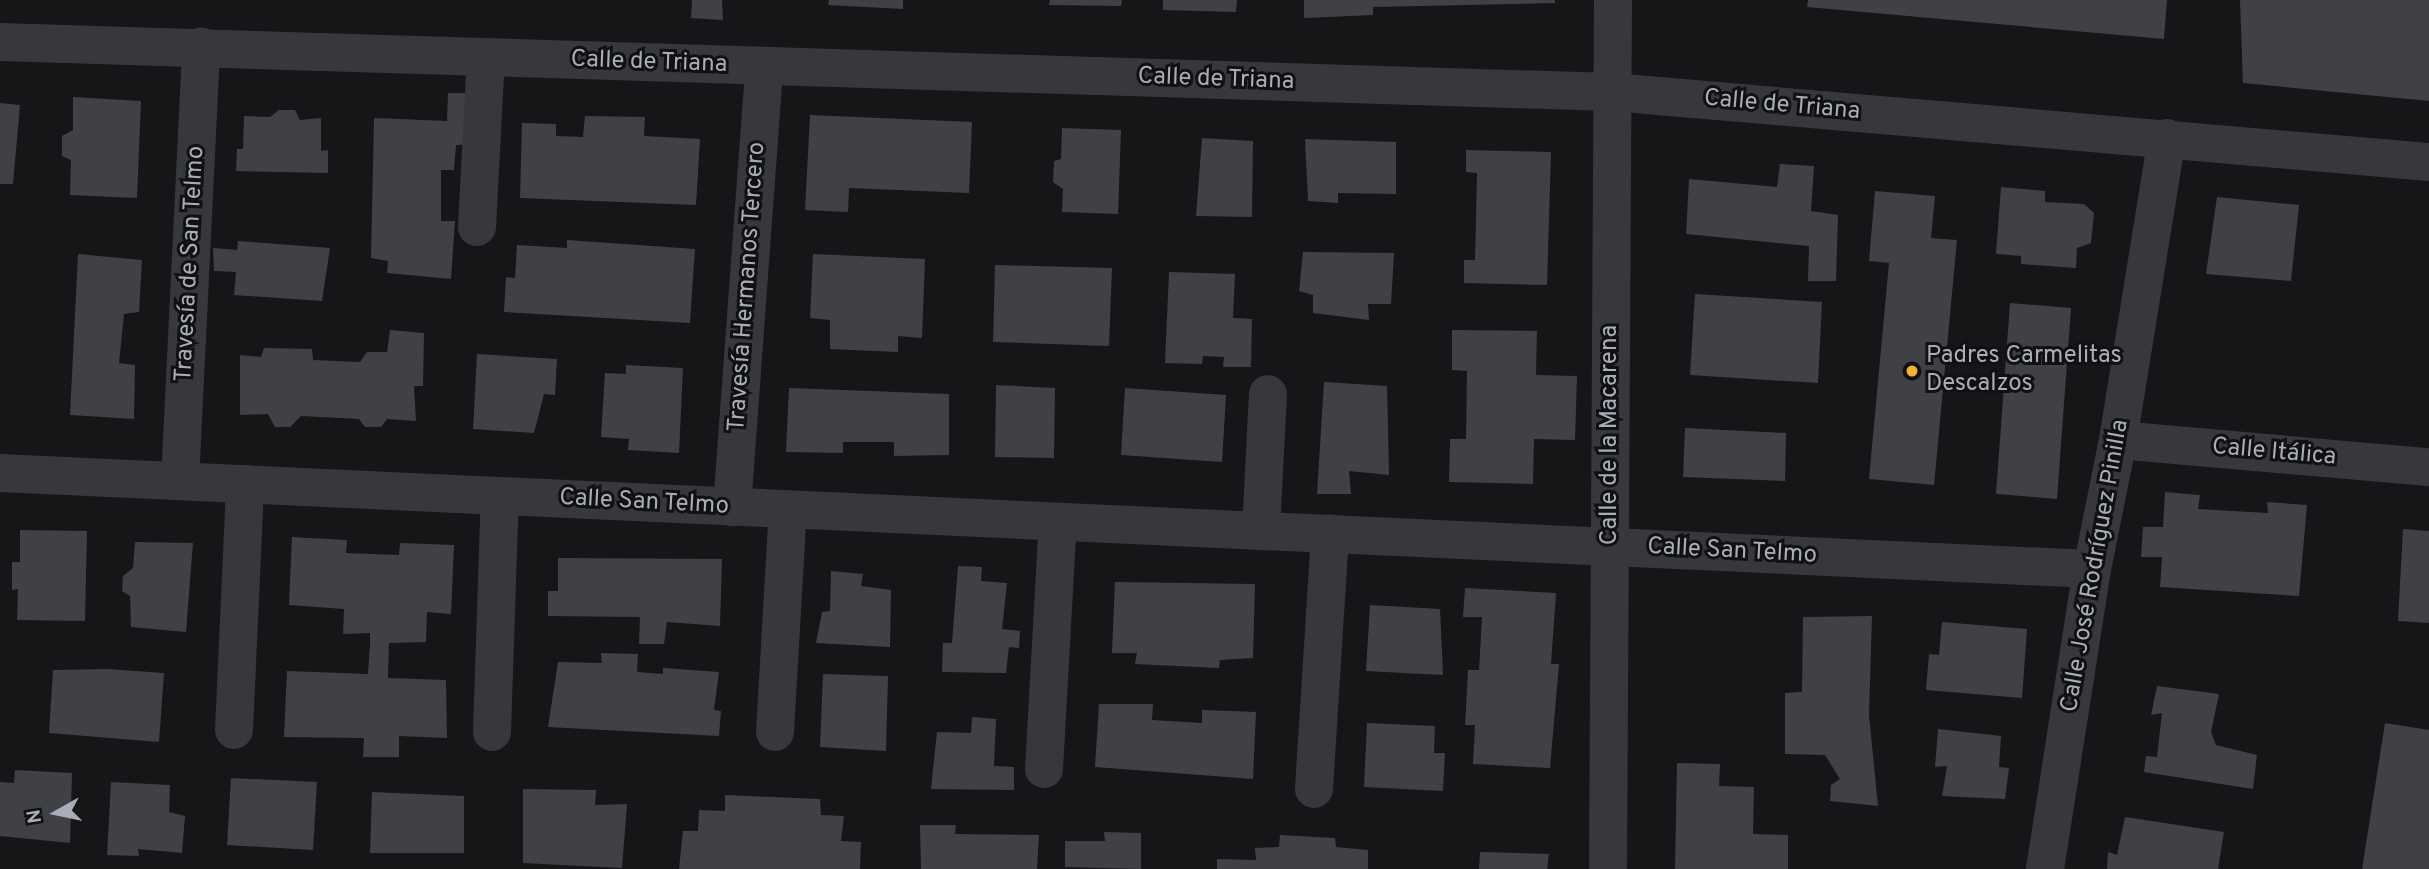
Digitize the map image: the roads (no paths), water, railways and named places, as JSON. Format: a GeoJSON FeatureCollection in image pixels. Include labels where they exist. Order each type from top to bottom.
{"type":"FeatureCollection","features":[{"type":"Feature","properties":{"kind":"street","name":"Calle de la Macarena"},"geometry":{"type":"LineString","coordinates":[[1608,869],[1613,0]]}},
{"type":"Feature","properties":{"kind":"street","name":"Calle de Triana"},"geometry":{"type":"LineString","coordinates":[[0,42],[764,68],[1612,92],[2429,162]]}},
{"type":"Feature","properties":{"kind":"street","name":"Travesía de San Telmo"},"geometry":{"type":"LineString","coordinates":[[180,481],[201,47]]}},
{"type":"Feature","properties":{"kind":"street"},"geometry":{"type":"LineString","coordinates":[[477,227],[486,57]]}},
{"type":"Feature","properties":{"kind":"street","name":"Travesía Hermanos Tercero"},"geometry":{"type":"LineString","coordinates":[[732,507],[764,68]]}},
{"type":"Feature","properties":{"kind":"street","name":"Calle José Rodríguez Pinilla"},"geometry":{"type":"LineString","coordinates":[[2045,869],[2092,569],[2118,440],[2167,138]]}},
{"type":"Feature","properties":{"kind":"street"},"geometry":{"type":"LineString","coordinates":[[1261,531],[1268,394]]}},
{"type":"Feature","properties":{"kind":"street","name":"Calle Itálica"},"geometry":{"type":"LineString","coordinates":[[2118,440],[2429,467]]}},
{"type":"Feature","properties":{"kind":"street","name":"Calle San Telmo"},"geometry":{"type":"LineString","coordinates":[[0,473],[2092,569]]}},
{"type":"Feature","properties":{"kind":"street"},"geometry":{"type":"LineString","coordinates":[[234,730],[245,484]]}},
{"type":"Feature","properties":{"kind":"street"},"geometry":{"type":"LineString","coordinates":[[492,733],[500,496]]}},
{"type":"Feature","properties":{"kind":"street"},"geometry":{"type":"LineString","coordinates":[[775,732],[788,509]]}},
{"type":"Feature","properties":{"kind":"street"},"geometry":{"type":"LineString","coordinates":[[1044,769],[1058,522]]}},
{"type":"Feature","properties":{"kind":"street"},"geometry":{"type":"LineString","coordinates":[[1314,789],[1330,534]]}},
{"type":"Feature","properties":{"kind":"place","name":"Padres Carmelitas Descalzos"},"geometry":{"type":"Point","coordinates":[1912,371]}}]}
